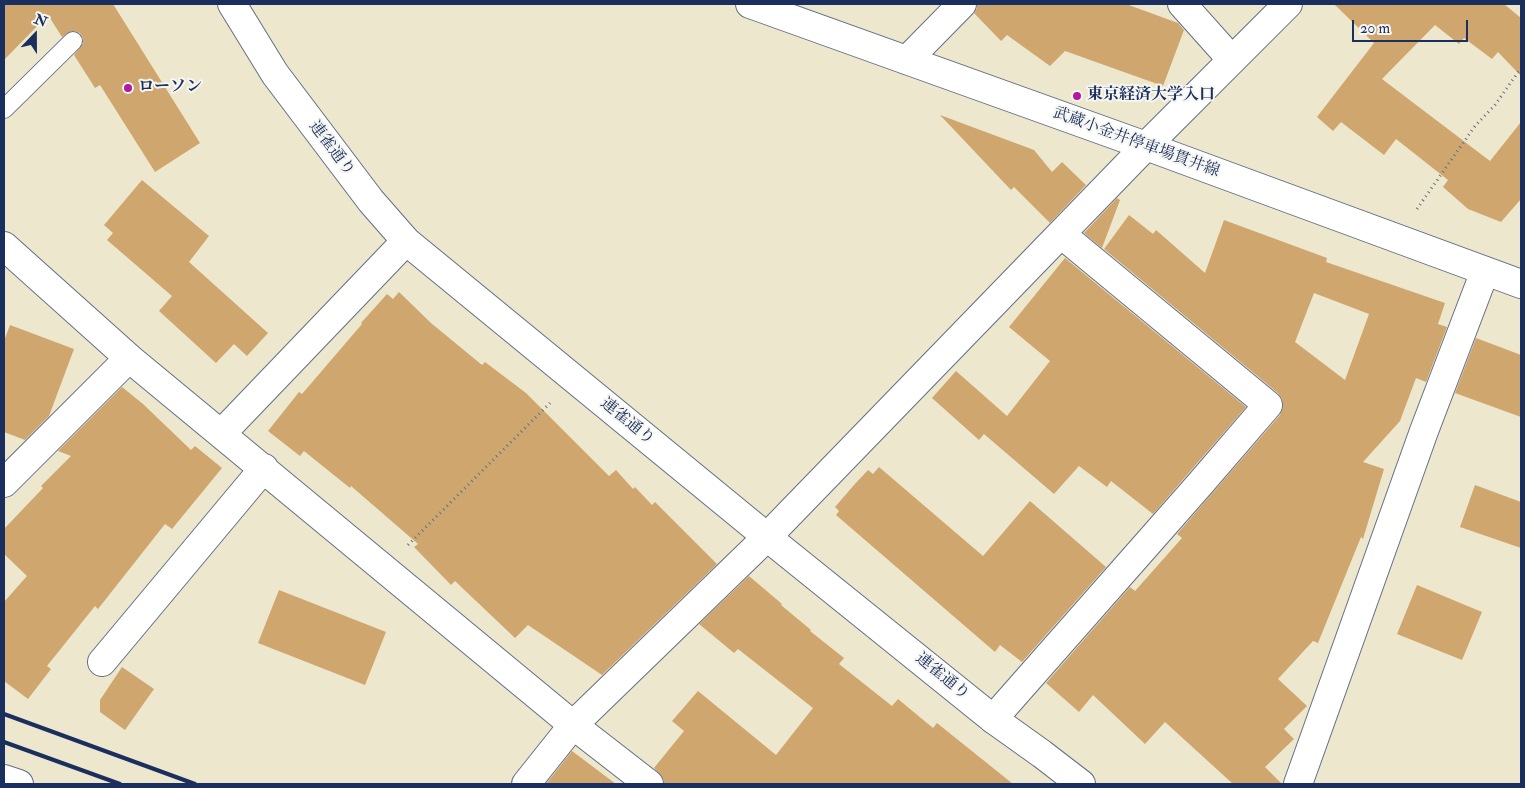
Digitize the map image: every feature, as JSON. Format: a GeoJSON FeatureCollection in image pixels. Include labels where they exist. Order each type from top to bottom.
{"type":"FeatureCollection","features":[{"type":"Feature","properties":{"kind":"street","name":"連雀通り"},"geometry":{"type":"LineString","coordinates":[[232,4],[275,74],[359,186],[406,241],[767,537],[993,719],[1081,784]]}},
{"type":"Feature","properties":{"kind":"street","name":"武蔵小金井停車場貫井線"},"geometry":{"type":"LineString","coordinates":[[750,4],[1146,146],[1521,284]]}},
{"type":"Feature","properties":{"kind":"street"},"geometry":{"type":"LineString","coordinates":[[907,60],[962,4]]}},
{"type":"Feature","properties":{"kind":"street"},"geometry":{"type":"LineString","coordinates":[[1182,4],[1232,60]]}},
{"type":"Feature","properties":{"kind":"street"},"geometry":{"type":"LineString","coordinates":[[526,784],[573,725],[767,537],[1146,146],[1288,4]]}},
{"type":"Feature","properties":{"kind":"street"},"geometry":{"type":"LineString","coordinates":[[993,719],[1268,405],[1061,234]]}},
{"type":"Feature","properties":{"kind":"street"},"geometry":{"type":"LineString","coordinates":[[222,434],[406,241]]}},
{"type":"Feature","properties":{"kind":"street"},"geometry":{"type":"LineString","coordinates":[[4,246],[129,358],[573,725],[649,784]]}},
{"type":"Feature","properties":{"kind":"street"},"geometry":{"type":"LineString","coordinates":[[1298,784],[1424,431],[1485,271]]}},
{"type":"Feature","properties":{"kind":"street"},"geometry":{"type":"LineString","coordinates":[[4,483],[129,358]]}},
{"type":"Feature","properties":{"kind":"street"},"geometry":{"type":"LineString","coordinates":[[102,662],[264,468]]}},
{"type":"Feature","properties":{"kind":"street"},"geometry":{"type":"LineString","coordinates":[[4,779],[19,784]]}},
{"type":"Feature","properties":{"kind":"lane"},"geometry":{"type":"LineString","coordinates":[[4,109],[73,41]]}},
{"type":"Feature","properties":{"kind":"path"},"geometry":{"type":"LineString","coordinates":[[1417,209],[1475,126],[1495,105],[1521,68]]}},
{"type":"Feature","properties":{"kind":"path"},"geometry":{"type":"LineString","coordinates":[[384,568],[575,379]]}},
{"type":"Feature","properties":{"kind":"building"},"geometry":{"type":"Polygon","coordinates":[[[4,4],[113,4],[200,143],[155,172],[100,85],[95,88],[74,55],[83,44],[83,38],[80,33],[71,31],[62,37],[48,15],[4,60],[4,4]]]}},
{"type":"Feature","properties":{"kind":"building"},"geometry":{"type":"Polygon","coordinates":[[[977,4],[1126,4],[1178,23],[1184,30],[1163,86],[1065,51],[1050,66],[1007,35],[1001,41],[974,13],[977,4]]]}},
{"type":"Feature","properties":{"kind":"building"},"geometry":{"type":"Polygon","coordinates":[[[1334,4],[1504,4],[1521,18],[1521,76],[1498,52],[1492,59],[1464,38],[1459,44],[1435,25],[1382,79],[1490,161],[1521,122],[1521,199],[1501,222],[1468,209],[1443,187],[1448,180],[1396,139],[1384,155],[1341,122],[1333,131],[1317,117],[1374,43],[1334,4]]]}},
{"type":"Feature","properties":{"kind":"building"},"geometry":{"type":"Polygon","coordinates":[[[940,115],[1034,150],[1052,172],[1062,162],[1086,185],[1050,223],[1014,187],[1011,190],[940,115]]]}},
{"type":"Feature","properties":{"kind":"building"},"geometry":{"type":"Polygon","coordinates":[[[142,180],[209,236],[189,262],[268,333],[247,356],[234,344],[216,363],[159,311],[172,296],[107,240],[113,233],[104,225],[142,180]]]}},
{"type":"Feature","properties":{"kind":"building"},"geometry":{"type":"Polygon","coordinates":[[[1117,198],[1120,200],[1102,248],[1084,233],[1117,198]]]}},
{"type":"Feature","properties":{"kind":"building"},"geometry":{"type":"Polygon","coordinates":[[[1129,215],[1153,234],[1156,230],[1205,273],[1224,220],[1327,258],[1326,262],[1445,303],[1438,324],[1447,327],[1426,382],[1416,378],[1400,421],[1363,462],[1384,469],[1363,539],[1361,537],[1318,643],[1313,641],[1278,679],[1307,706],[1284,729],[1294,739],[1265,767],[1282,784],[1233,784],[1165,722],[1145,744],[1093,695],[1079,712],[1046,683],[1130,587],[1135,591],[1182,538],[1177,534],[1280,415],[1283,407],[1282,399],[1278,393],[1104,249],[1129,215]],[[1314,293],[1295,342],[1345,380],[1369,314],[1314,293]]]}},
{"type":"Feature","properties":{"kind":"building"},"geometry":{"type":"Polygon","coordinates":[[[1065,258],[1246,407],[1153,514],[1111,481],[1107,487],[1079,466],[1054,494],[984,434],[979,440],[932,398],[956,371],[1007,416],[1050,361],[1009,327],[1065,258]]]}},
{"type":"Feature","properties":{"kind":"building"},"geometry":{"type":"Polygon","coordinates":[[[399,292],[431,323],[482,365],[485,362],[526,393],[609,476],[616,470],[633,489],[635,487],[652,505],[655,502],[717,564],[602,675],[528,625],[515,638],[455,581],[451,585],[414,547],[418,544],[351,486],[350,488],[304,451],[300,456],[268,431],[299,392],[302,394],[387,294],[393,299],[399,292]]]}},
{"type":"Feature","properties":{"kind":"building"},"geometry":{"type":"Polygon","coordinates":[[[10,325],[74,349],[49,416],[25,440],[4,432],[4,341],[10,325]]]}},
{"type":"Feature","properties":{"kind":"building"},"geometry":{"type":"Polygon","coordinates":[[[1476,338],[1521,355],[1521,417],[1455,393],[1476,338]]]}},
{"type":"Feature","properties":{"kind":"building"},"geometry":{"type":"Polygon","coordinates":[[[122,387],[143,404],[191,450],[195,446],[222,468],[172,529],[165,524],[98,609],[95,606],[47,666],[51,669],[28,699],[4,681],[4,602],[27,576],[4,554],[4,529],[43,488],[41,486],[71,456],[58,451],[122,387]]]}},
{"type":"Feature","properties":{"kind":"building"},"geometry":{"type":"Polygon","coordinates":[[[879,467],[983,556],[1030,501],[1106,567],[1022,662],[1000,645],[995,652],[836,515],[839,511],[835,507],[854,485],[868,470],[873,474],[879,467]]]}},
{"type":"Feature","properties":{"kind":"building"},"geometry":{"type":"Polygon","coordinates":[[[1475,485],[1521,502],[1521,548],[1460,527],[1475,485]]]}},
{"type":"Feature","properties":{"kind":"building"},"geometry":{"type":"Polygon","coordinates":[[[749,576],[810,631],[844,658],[839,664],[892,706],[898,699],[933,728],[937,723],[1013,784],[664,784],[663,778],[654,768],[684,731],[672,721],[698,691],[776,755],[813,708],[738,649],[734,653],[699,624],[749,576]]]}},
{"type":"Feature","properties":{"kind":"building"},"geometry":{"type":"Polygon","coordinates":[[[1417,585],[1482,612],[1462,660],[1397,634],[1417,585]]]}},
{"type":"Feature","properties":{"kind":"building"},"geometry":{"type":"Polygon","coordinates":[[[279,590],[386,632],[365,685],[258,643],[279,590]]]}},
{"type":"Feature","properties":{"kind":"building"},"geometry":{"type":"Polygon","coordinates":[[[122,667],[154,689],[125,730],[100,712],[100,700],[122,667]]]}},
{"type":"Feature","properties":{"kind":"building"},"geometry":{"type":"Polygon","coordinates":[[[572,751],[616,784],[546,784],[572,751]]]}},
{"type":"Feature","properties":{"kind":"railway"},"geometry":{"type":"LineString","coordinates":[[4,714],[195,784]]}},
{"type":"Feature","properties":{"kind":"railway"},"geometry":{"type":"LineString","coordinates":[[4,742],[120,784]]}},
{"type":"Feature","properties":{"kind":"place","name":"ローソン"},"geometry":{"type":"Point","coordinates":[128,88]}},
{"type":"Feature","properties":{"kind":"place","name":"東京経済大学入口"},"geometry":{"type":"Point","coordinates":[1077,96]}}]}
